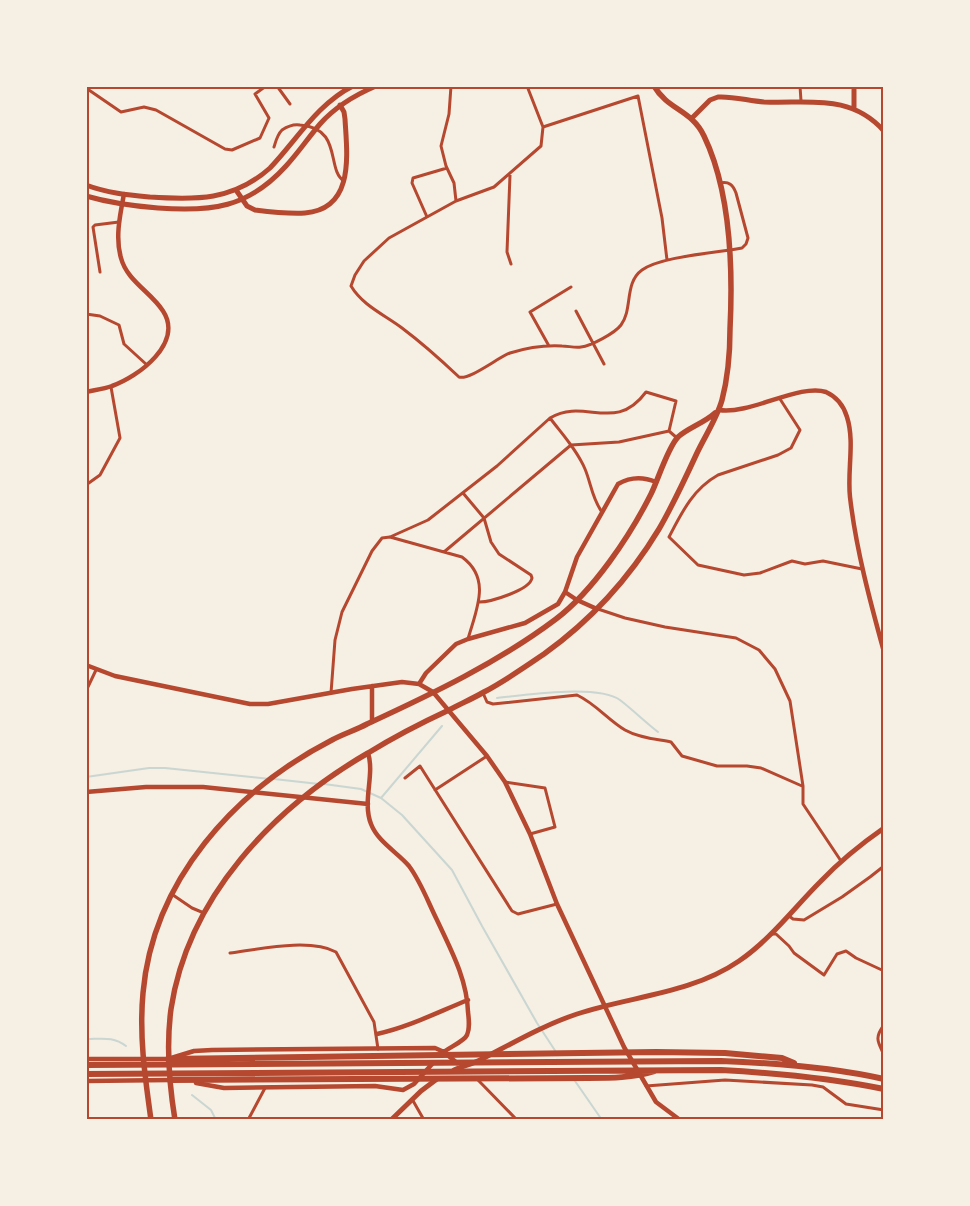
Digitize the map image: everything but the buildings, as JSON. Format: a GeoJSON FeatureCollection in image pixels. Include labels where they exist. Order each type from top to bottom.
{"type":"FeatureCollection","features":[{"type":"Feature","properties":{"kind":"highway"},"geometry":{"type":"LineString","coordinates":[[176,1120],[168,1059],[171,1014],[179,976],[189,948],[205,914],[229,873],[274,824],[329,778],[368,753],[482,693],[545,653],[576,628],[597,608],[636,564],[661,526],[719,410],[729,356],[731,304],[727,232],[720,183],[706,139],[692,118],[664,100],[654,86]]}},
{"type":"Feature","properties":{"kind":"highway"},"geometry":{"type":"LineString","coordinates":[[151,1120],[142,1059],[142,1002],[148,959],[160,920],[172,894],[185,871],[207,840],[225,818],[262,784],[276,774],[331,740],[433,692],[514,647],[556,619],[577,600],[595,579],[626,535],[656,482],[677,438],[706,421],[719,410]]}},
{"type":"Feature","properties":{"kind":"highway"},"geometry":{"type":"LineString","coordinates":[[168,1059],[680,1052],[726,1053],[782,1058],[800,1065]]}},
{"type":"Feature","properties":{"kind":"highway"},"geometry":{"type":"LineString","coordinates":[[86,1065],[636,1060],[721,1061],[800,1065],[884,1079]]}},
{"type":"Feature","properties":{"kind":"highway"},"geometry":{"type":"LineString","coordinates":[[170,1080],[407,1080],[615,1077],[643,1075],[661,1069]]}},
{"type":"Feature","properties":{"kind":"highway"},"geometry":{"type":"LineString","coordinates":[[86,1074],[721,1070],[775,1073],[846,1081],[884,1089]]}},
{"type":"Feature","properties":{"kind":"main road"},"geometry":{"type":"LineString","coordinates":[[86,185],[124,194],[186,199],[202,199],[236,190],[263,175],[328,103],[353,86]]}},
{"type":"Feature","properties":{"kind":"main road"},"geometry":{"type":"LineString","coordinates":[[86,196],[122,204],[196,210],[216,208],[243,199],[271,180],[286,166],[321,123],[340,105],[376,86]]}},
{"type":"Feature","properties":{"kind":"main road"},"geometry":{"type":"LineString","coordinates":[[854,86],[854,109]]}},
{"type":"Feature","properties":{"kind":"main road"},"geometry":{"type":"LineString","coordinates":[[692,118],[710,100],[718,97],[773,102],[824,102],[854,109],[872,120],[884,131]]}},
{"type":"Feature","properties":{"kind":"main road"},"geometry":{"type":"LineString","coordinates":[[236,190],[247,206],[255,210],[297,213],[314,212],[334,201],[342,190],[346,165],[346,132],[344,112],[340,105]]}},
{"type":"Feature","properties":{"kind":"main road"},"geometry":{"type":"LineString","coordinates":[[391,1120],[412,1099],[442,1076],[479,1060],[530,1033],[576,1014],[680,988],[716,974],[739,962],[789,916],[841,861],[884,828]]}},
{"type":"Feature","properties":{"kind":"street"},"geometry":{"type":"LineString","coordinates":[[86,88],[121,112],[144,107],[156,110],[225,149],[232,150],[260,138],[269,118],[255,94],[266,86]]}},
{"type":"Feature","properties":{"kind":"street"},"geometry":{"type":"LineString","coordinates":[[277,86],[290,104]]}},
{"type":"Feature","properties":{"kind":"street"},"geometry":{"type":"LineString","coordinates":[[451,86],[449,114],[441,146],[447,168],[454,183],[456,201]]}},
{"type":"Feature","properties":{"kind":"street"},"geometry":{"type":"LineString","coordinates":[[527,86],[542,127],[541,146],[494,187],[456,201],[389,238],[364,261],[355,275],[351,286],[358,297],[400,326],[437,356],[459,377],[470,376],[491,362],[510,353],[549,346],[582,348],[594,343],[621,325],[625,317],[632,284],[635,277],[643,269],[667,260],[741,249],[746,244],[748,238],[734,186],[729,183],[720,183]]}},
{"type":"Feature","properties":{"kind":"street"},"geometry":{"type":"LineString","coordinates":[[800,86],[800,101]]}},
{"type":"Feature","properties":{"kind":"street"},"geometry":{"type":"LineString","coordinates":[[542,127],[638,96],[662,218],[667,260]]}},
{"type":"Feature","properties":{"kind":"street"},"geometry":{"type":"LineString","coordinates":[[274,147],[277,138],[287,126],[295,124],[305,125],[314,129],[328,140],[338,174],[340,179],[344,181]]}},
{"type":"Feature","properties":{"kind":"street"},"geometry":{"type":"LineString","coordinates":[[428,217],[412,183],[413,178],[447,168]]}},
{"type":"Feature","properties":{"kind":"street"},"geometry":{"type":"LineString","coordinates":[[510,174],[507,252],[511,264]]}},
{"type":"Feature","properties":{"kind":"street"},"geometry":{"type":"LineString","coordinates":[[86,392],[110,387],[127,379],[158,355],[166,342],[167,323],[164,312],[124,268],[119,247],[119,222],[124,194]]}},
{"type":"Feature","properties":{"kind":"street"},"geometry":{"type":"LineString","coordinates":[[100,272],[93,227],[95,225],[119,222]]}},
{"type":"Feature","properties":{"kind":"street"},"geometry":{"type":"LineString","coordinates":[[549,346],[530,312],[570,287]]}},
{"type":"Feature","properties":{"kind":"street"},"geometry":{"type":"LineString","coordinates":[[576,311],[604,364]]}},
{"type":"Feature","properties":{"kind":"street"},"geometry":{"type":"LineString","coordinates":[[86,314],[100,316],[119,325],[124,344],[147,365]]}},
{"type":"Feature","properties":{"kind":"street"},"geometry":{"type":"LineString","coordinates":[[86,485],[100,475],[120,438],[110,387]]}},
{"type":"Feature","properties":{"kind":"street"},"geometry":{"type":"LineString","coordinates":[[719,410],[733,411],[803,392],[818,391],[833,396],[840,402],[845,410],[850,432],[849,494],[854,528],[862,569],[884,652]]}},
{"type":"Feature","properties":{"kind":"street"},"geometry":{"type":"LineString","coordinates":[[331,693],[335,640],[342,612],[372,551],[382,538],[390,537],[428,520],[497,466],[558,413],[568,411],[616,414],[628,409],[640,400],[646,392],[676,402],[669,431]]}},
{"type":"Feature","properties":{"kind":"street"},"geometry":{"type":"LineString","coordinates":[[780,398],[800,430],[791,448],[778,455],[710,479],[684,507],[669,537],[698,565],[744,575],[760,573],[792,561],[805,564],[823,561],[862,569]]}},
{"type":"Feature","properties":{"kind":"street"},"geometry":{"type":"LineString","coordinates":[[550,418],[571,445],[586,470],[596,504],[602,512]]}},
{"type":"Feature","properties":{"kind":"street"},"geometry":{"type":"LineString","coordinates":[[669,431],[677,438]]}},
{"type":"Feature","properties":{"kind":"street"},"geometry":{"type":"LineString","coordinates":[[444,552],[571,445],[619,442],[669,431]]}},
{"type":"Feature","properties":{"kind":"street"},"geometry":{"type":"LineString","coordinates":[[419,684],[426,673],[456,644],[525,623],[558,604],[565,592],[577,557],[618,484],[634,478],[656,482]]}},
{"type":"Feature","properties":{"kind":"street"},"geometry":{"type":"LineString","coordinates":[[463,493],[484,518],[491,542],[500,554],[531,575],[532,578],[530,584],[508,595],[479,602]]}},
{"type":"Feature","properties":{"kind":"street"},"geometry":{"type":"LineString","coordinates":[[390,537],[444,552],[462,558],[471,564],[477,574],[480,590],[479,602],[468,639]]}},
{"type":"Feature","properties":{"kind":"street"},"geometry":{"type":"LineString","coordinates":[[565,592],[577,600],[625,618],[664,627],[736,638],[759,650],[775,669],[790,701],[803,786],[803,804],[841,861]]}},
{"type":"Feature","properties":{"kind":"street"},"geometry":{"type":"LineString","coordinates":[[86,665],[115,676],[241,704],[268,704],[402,682],[419,684],[433,692],[449,709],[506,782],[530,834],[557,904],[624,1047],[656,1102],[680,1120]]}},
{"type":"Feature","properties":{"kind":"street"},"geometry":{"type":"LineString","coordinates":[[86,691],[96,670]]}},
{"type":"Feature","properties":{"kind":"street"},"geometry":{"type":"LineString","coordinates":[[372,686],[372,722]]}},
{"type":"Feature","properties":{"kind":"street"},"geometry":{"type":"LineString","coordinates":[[482,693],[487,702],[493,704],[577,696],[588,700],[625,730],[638,736],[671,742],[682,756],[717,766],[761,768],[803,786]]}},
{"type":"Feature","properties":{"kind":"street"},"geometry":{"type":"LineString","coordinates":[[178,1080],[182,1083],[205,1083],[218,1088],[375,1086],[403,1090],[414,1084],[449,1047],[460,1042],[467,1034],[468,1000],[458,966],[420,884],[408,866],[375,832],[368,814],[370,761],[368,753]]}},
{"type":"Feature","properties":{"kind":"street"},"geometry":{"type":"LineString","coordinates":[[435,790],[487,756]]}},
{"type":"Feature","properties":{"kind":"street"},"geometry":{"type":"LineString","coordinates":[[405,778],[420,766],[512,911],[518,914],[557,904]]}},
{"type":"Feature","properties":{"kind":"street"},"geometry":{"type":"LineString","coordinates":[[506,782],[545,788],[555,827],[530,834]]}},
{"type":"Feature","properties":{"kind":"street"},"geometry":{"type":"LineString","coordinates":[[86,792],[146,787],[204,787],[368,802]]}},
{"type":"Feature","properties":{"kind":"street"},"geometry":{"type":"LineString","coordinates":[[789,916],[793,919],[804,920],[848,893],[884,866]]}},
{"type":"Feature","properties":{"kind":"street"},"geometry":{"type":"LineString","coordinates":[[172,894],[192,908],[205,914]]}},
{"type":"Feature","properties":{"kind":"street"},"geometry":{"type":"LineString","coordinates":[[770,934],[776,934],[794,953],[824,975],[838,954],[846,951],[856,958],[884,971]]}},
{"type":"Feature","properties":{"kind":"street"},"geometry":{"type":"LineString","coordinates":[[230,953],[308,944],[328,948],[336,952],[374,1022],[378,1049]]}},
{"type":"Feature","properties":{"kind":"street"},"geometry":{"type":"LineString","coordinates":[[377,1034],[416,1022],[468,1000]]}},
{"type":"Feature","properties":{"kind":"street"},"geometry":{"type":"LineString","coordinates":[[884,1025],[876,1038],[884,1055]]}},
{"type":"Feature","properties":{"kind":"street"},"geometry":{"type":"LineString","coordinates":[[86,1059],[168,1059],[194,1051],[212,1050],[435,1048],[444,1052],[475,1076],[517,1120]]}},
{"type":"Feature","properties":{"kind":"street"},"geometry":{"type":"LineString","coordinates":[[86,1081],[170,1080]]}},
{"type":"Feature","properties":{"kind":"street"},"geometry":{"type":"LineString","coordinates":[[646,1086],[725,1080],[812,1085],[823,1087],[846,1104],[884,1110]]}},
{"type":"Feature","properties":{"kind":"street"},"geometry":{"type":"LineString","coordinates":[[248,1120],[265,1087]]}},
{"type":"Feature","properties":{"kind":"street"},"geometry":{"type":"LineString","coordinates":[[412,1099],[424,1120]]}},
{"type":"Feature","properties":{"kind":"waterway"},"geometry":{"type":"LineString","coordinates":[[497,698],[560,692],[609,695],[620,700],[658,732]]}},
{"type":"Feature","properties":{"kind":"waterway"},"geometry":{"type":"LineString","coordinates":[[381,798],[442,726]]}},
{"type":"Feature","properties":{"kind":"waterway"},"geometry":{"type":"LineString","coordinates":[[86,777],[149,768],[165,768],[270,779]]}},
{"type":"Feature","properties":{"kind":"waterway"},"geometry":{"type":"LineString","coordinates":[[274,779],[319,784]]}},
{"type":"Feature","properties":{"kind":"waterway"},"geometry":{"type":"LineString","coordinates":[[324,784],[361,789],[381,798],[402,815],[452,870],[537,1023],[556,1052]]}},
{"type":"Feature","properties":{"kind":"waterway"},"geometry":{"type":"LineString","coordinates":[[86,1039],[112,1039],[126,1046]]}},
{"type":"Feature","properties":{"kind":"waterway"},"geometry":{"type":"LineString","coordinates":[[575,1081],[602,1120]]}},
{"type":"Feature","properties":{"kind":"waterway"},"geometry":{"type":"LineString","coordinates":[[192,1095],[211,1110],[216,1120]]}}]}
